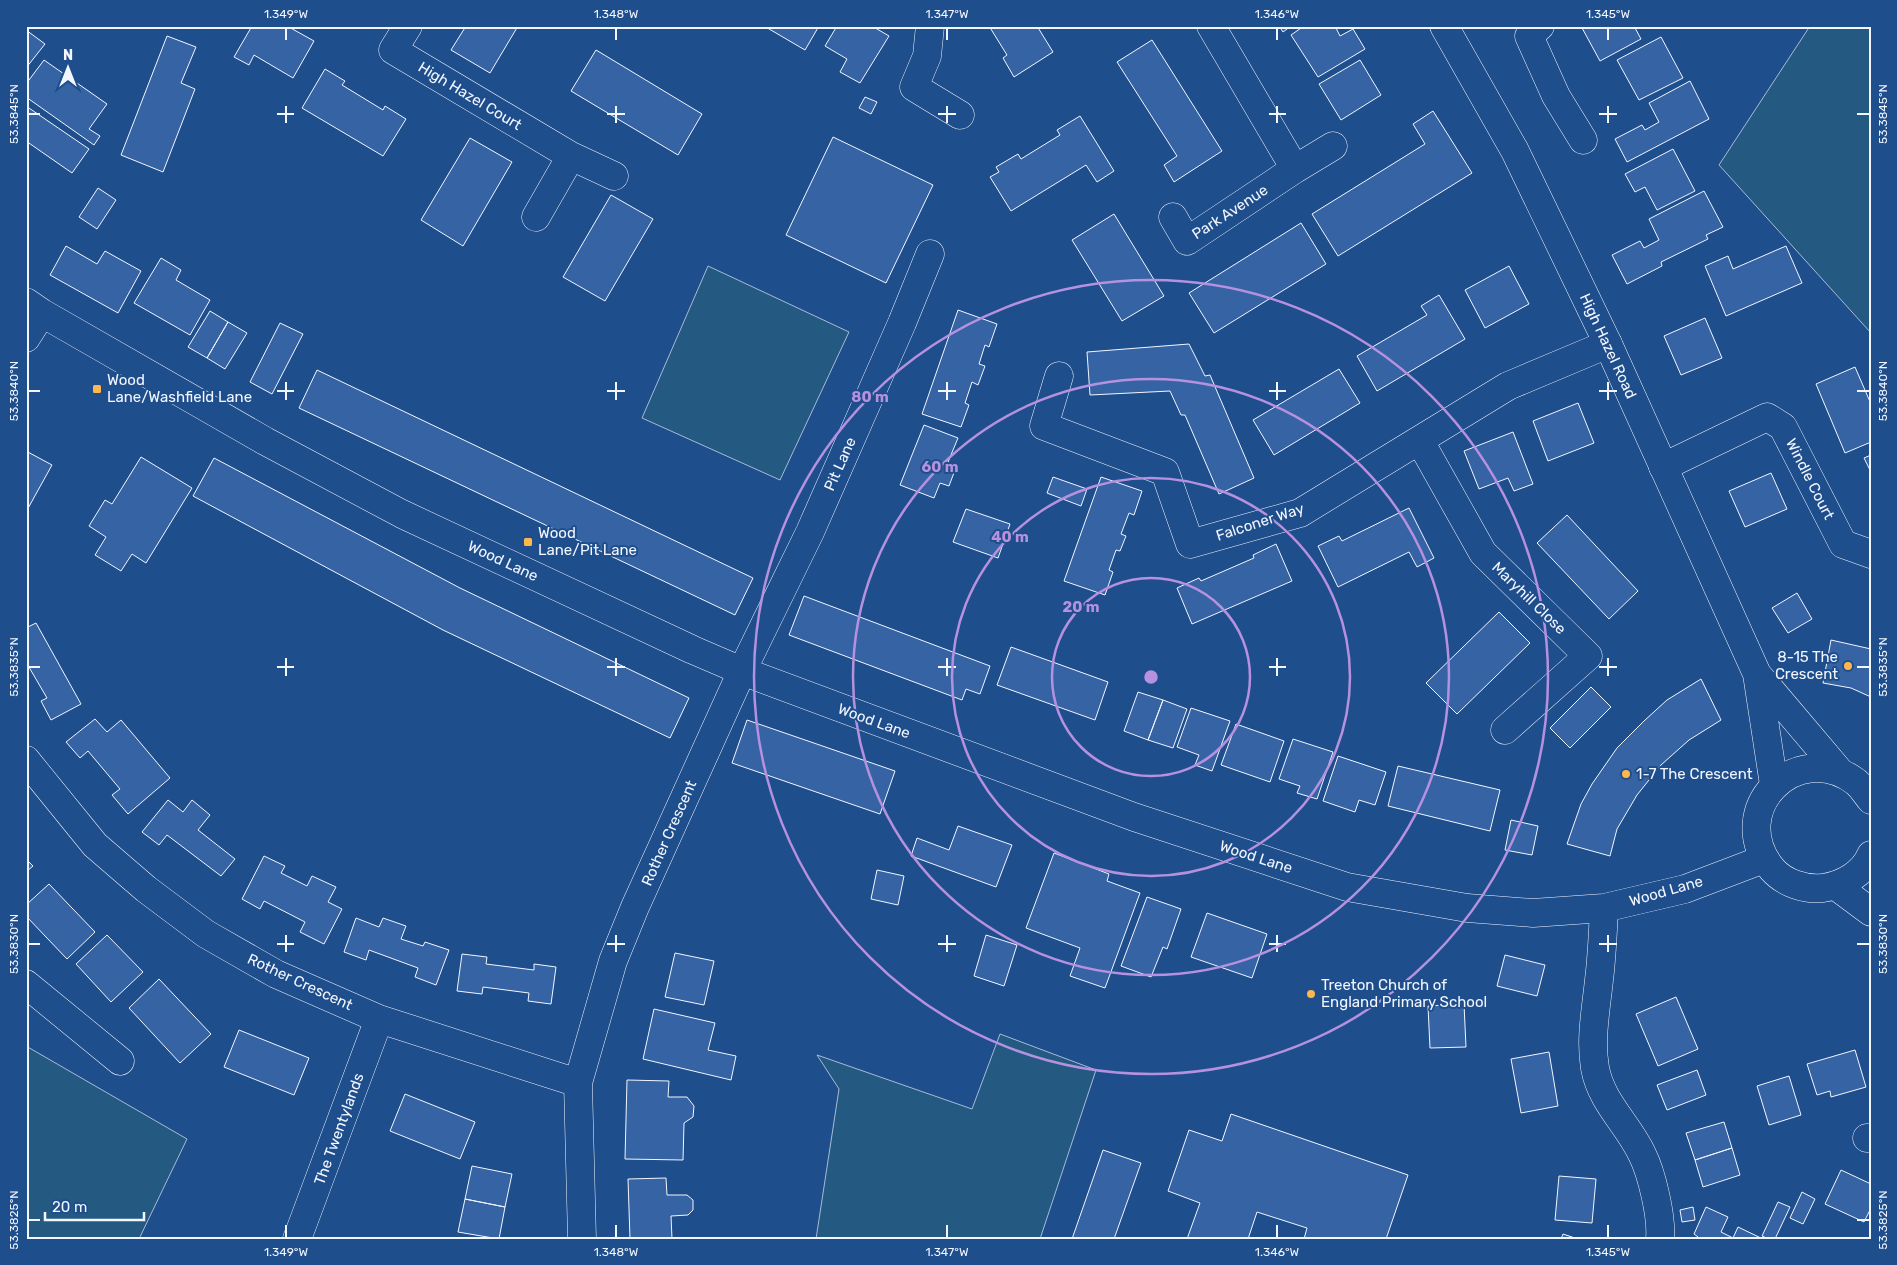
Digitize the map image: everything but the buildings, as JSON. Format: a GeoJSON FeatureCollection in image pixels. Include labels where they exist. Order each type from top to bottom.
{"type":"FeatureCollection","features":[{"type":"Feature","properties":{"kind":"street","name":"High Hazel Court"},"geometry":{"type":"LineString","coordinates":[[408,26],[393,50],[570,156],[614,176]]}},
{"type":"Feature","properties":{"kind":"street"},"geometry":{"type":"LineString","coordinates":[[930,26],[927,56],[914,87],[960,115]]}},
{"type":"Feature","properties":{"kind":"street"},"geometry":{"type":"LineString","coordinates":[[1211,26],[1295,169]]}},
{"type":"Feature","properties":{"kind":"street","name":"High Hazel Road"},"geometry":{"type":"LineString","coordinates":[[1444,26],[1515,151],[1608,344],[1757,674],[1774,785]]}},
{"type":"Feature","properties":{"kind":"street"},"geometry":{"type":"LineString","coordinates":[[1540,26],[1529,36],[1556,96],[1583,140]]}},
{"type":"Feature","properties":{"kind":"street","name":"Park Avenue"},"geometry":{"type":"LineString","coordinates":[[1173,217],[1187,241],[1333,146]]}},
{"type":"Feature","properties":{"kind":"street"},"geometry":{"type":"LineString","coordinates":[[536,217],[570,156]]}},
{"type":"Feature","properties":{"kind":"street","name":"Pit Lane"},"geometry":{"type":"LineString","coordinates":[[742,671],[810,532],[902,323],[930,254]]}},
{"type":"Feature","properties":{"kind":"street"},"geometry":{"type":"LineString","coordinates":[[26,338],[34,307]]}},
{"type":"Feature","properties":{"kind":"street","name":"Wood Lane"},"geometry":{"type":"LineString","coordinates":[[34,307],[265,440],[402,514],[692,650],[742,671],[1134,817],[1347,887],[1467,908],[1533,913],[1604,908],[1685,889],[1764,858]]}},
{"type":"Feature","properties":{"kind":"street","name":"Falconer Way"},"geometry":{"type":"LineString","coordinates":[[1060,376],[1044,426],[1165,472],[1190,544],[1300,513],[1508,386],[1608,344]]}},
{"type":"Feature","properties":{"kind":"street","name":"Windle Court"},"geometry":{"type":"LineString","coordinates":[[1664,467],[1767,417],[1783,427],[1843,544],[1871,554]]}},
{"type":"Feature","properties":{"kind":"street","name":"Maryhill Close"},"geometry":{"type":"LineString","coordinates":[[1420,440],[1483,553],[1588,656],[1505,730]]}},
{"type":"Feature","properties":{"kind":"street","name":"Rother Crescent"},"geometry":{"type":"LineString","coordinates":[[582,1239],[578,1083],[613,961],[635,907],[742,671]]}},
{"type":"Feature","properties":{"kind":"street","name":"High Hazel Road"},"geometry":{"type":"LineString","coordinates":[[1757,674],[1840,772]]}},
{"type":"Feature","properties":{"kind":"street","name":"Rother Crescent"},"geometry":{"type":"LineString","coordinates":[[26,760],[95,845],[146,889],[206,934],[276,974],[380,1019],[578,1083]]}},
{"type":"Feature","properties":{"kind":"street"},"geometry":{"type":"LineString","coordinates":[[1871,800],[1858,783],[1840,772],[1823,768],[1805,769],[1788,774],[1774,785],[1762,801],[1756,820],[1757,840],[1764,858],[1777,874],[1795,885],[1816,889],[1836,886],[1854,876],[1871,855]]}},
{"type":"Feature","properties":{"kind":"street"},"geometry":{"type":"LineString","coordinates":[[1836,886],[1871,912]]}},
{"type":"Feature","properties":{"kind":"street"},"geometry":{"type":"LineString","coordinates":[[1604,908],[1602,956],[1593,1038],[1595,1068],[1604,1096],[1642,1154],[1654,1191],[1660,1239]]}},
{"type":"Feature","properties":{"kind":"street"},"geometry":{"type":"LineString","coordinates":[[26,984],[120,1061]]}},
{"type":"Feature","properties":{"kind":"street","name":"The Twentylands"},"geometry":{"type":"LineString","coordinates":[[297,1239],[380,1019]]}},
{"type":"Feature","properties":{"kind":"shaded area"},"geometry":{"type":"Polygon","coordinates":[[[1810,26],[1871,26],[1871,333],[1719,165],[1810,26]]]}},
{"type":"Feature","properties":{"kind":"shaded area"},"geometry":{"type":"Polygon","coordinates":[[[708,266],[849,332],[780,480],[642,418],[708,266]]]}},
{"type":"Feature","properties":{"kind":"shaded area"},"geometry":{"type":"Polygon","coordinates":[[[1000,1034],[1096,1070],[1040,1239],[816,1239],[839,1089],[817,1055],[972,1109],[1000,1034]]]}},
{"type":"Feature","properties":{"kind":"shaded area"},"geometry":{"type":"Polygon","coordinates":[[[26,1046],[187,1139],[139,1239],[26,1239],[26,1046]]]}},
{"type":"Feature","properties":{"kind":"place","name":"Wood Lane/Washfield Lane"},"geometry":{"type":"Point","coordinates":[97,389]}},
{"type":"Feature","properties":{"kind":"place","name":"Wood Lane/Pit Lane"},"geometry":{"type":"Point","coordinates":[528,542]}},
{"type":"Feature","properties":{"kind":"place","name":"8-15 The Crescent"},"geometry":{"type":"Point","coordinates":[1848,666]}},
{"type":"Feature","properties":{"kind":"place","name":"1-7 The Crescent"},"geometry":{"type":"Point","coordinates":[1626,774]}},
{"type":"Feature","properties":{"kind":"place","name":"Treeton Church of England Primary School"},"geometry":{"type":"Point","coordinates":[1311,994]}}]}
